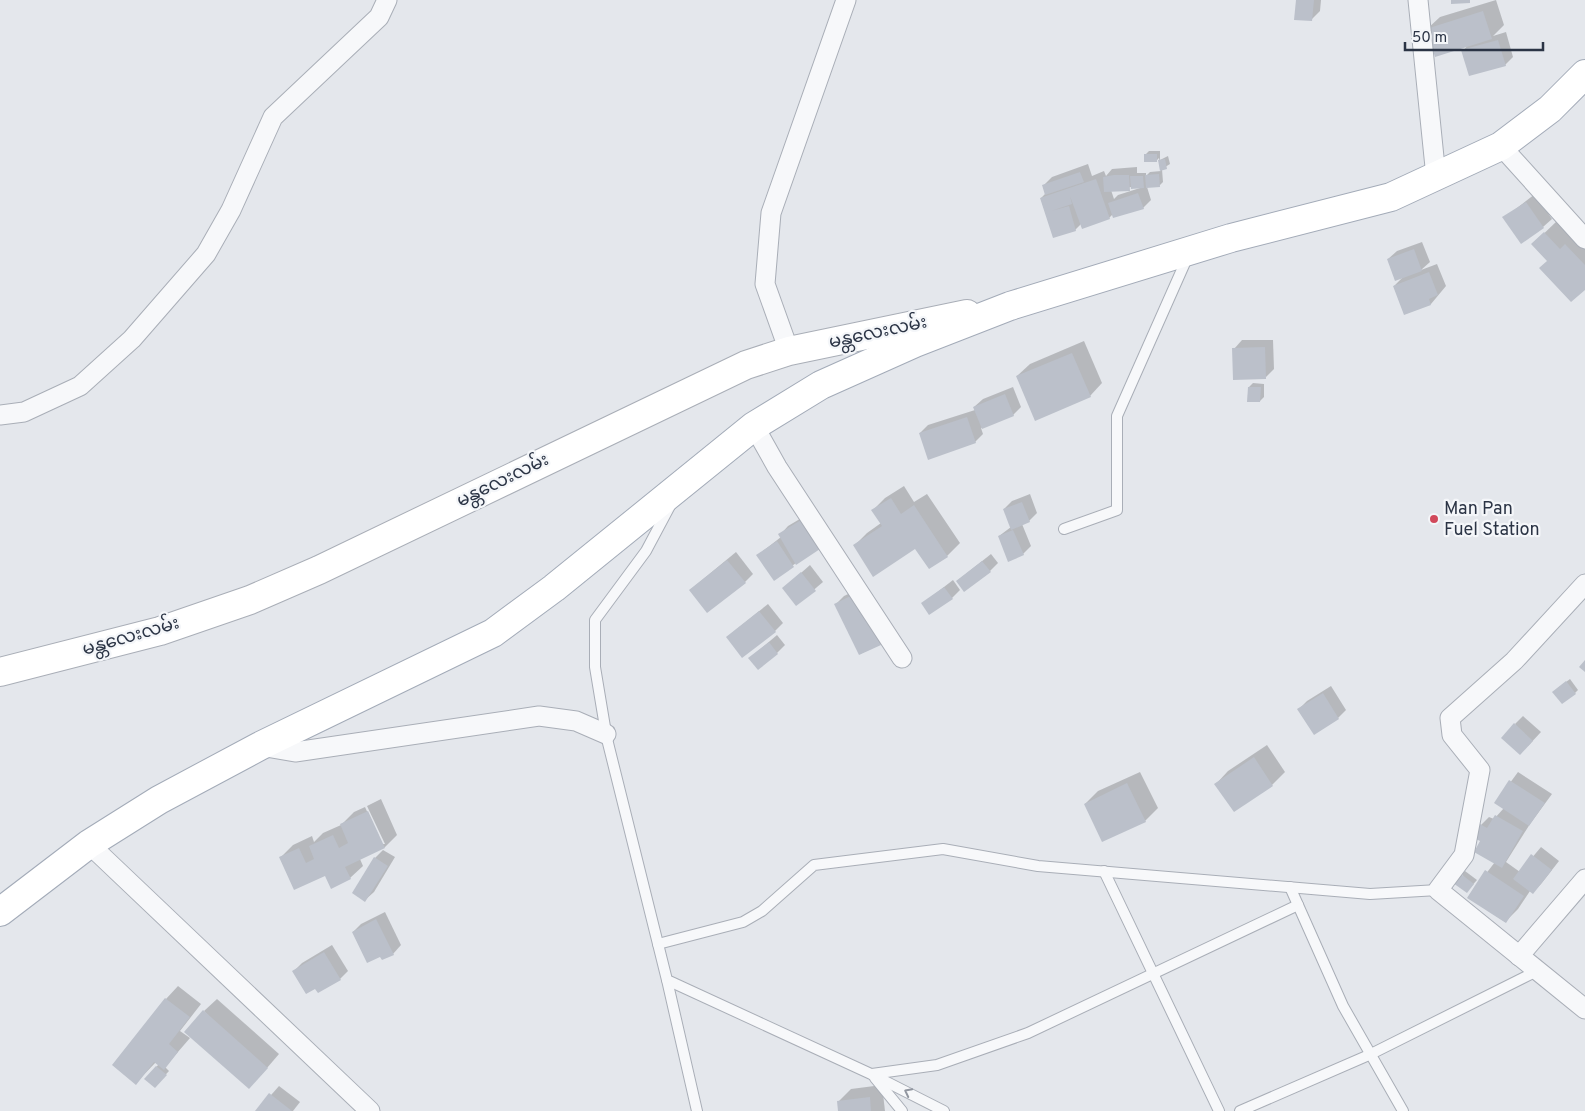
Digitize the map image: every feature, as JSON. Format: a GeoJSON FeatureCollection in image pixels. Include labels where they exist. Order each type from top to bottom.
{"type":"FeatureCollection","features":[{"type":"Feature","properties":{"kind":"main road"},"geometry":{"type":"LineString","coordinates":[[0,912],[89,844],[159,800],[260,746],[493,633],[554,588],[684,480],[754,426],[821,385],[915,343],[1010,306],[1190,250],[1391,197],[1501,146],[1550,109],[1585,74]]}},
{"type":"Feature","properties":{"kind":"main road","name":"မန္တလေးလမ်း"},"geometry":{"type":"LineString","coordinates":[[0,672],[160,631],[250,600],[319,570],[746,365],[789,351],[1010,306]]}},
{"type":"Feature","properties":{"kind":"street"},"geometry":{"type":"LineString","coordinates":[[0,415],[24,412],[80,386],[132,339],[206,254],[231,210],[273,117],[379,17],[387,0]]}},
{"type":"Feature","properties":{"kind":"street"},"geometry":{"type":"LineString","coordinates":[[789,351],[765,284],[771,213],[846,0]]}},
{"type":"Feature","properties":{"kind":"street"},"geometry":{"type":"LineString","coordinates":[[1418,0],[1436,177]]}},
{"type":"Feature","properties":{"kind":"street"},"geometry":{"type":"LineString","coordinates":[[1501,146],[1585,239]]}},
{"type":"Feature","properties":{"kind":"street"},"geometry":{"type":"LineString","coordinates":[[754,426],[778,467],[902,658]]}},
{"type":"Feature","properties":{"kind":"street"},"geometry":{"type":"LineString","coordinates":[[1585,584],[1514,661],[1450,718],[1452,735],[1480,770],[1464,855],[1438,890],[1585,1009]]}},
{"type":"Feature","properties":{"kind":"street"},"geometry":{"type":"LineString","coordinates":[[260,746],[295,752],[539,716],[576,721],[606,734]]}},
{"type":"Feature","properties":{"kind":"street"},"geometry":{"type":"LineString","coordinates":[[89,844],[370,1111]]}},
{"type":"Feature","properties":{"kind":"street"},"geometry":{"type":"LineString","coordinates":[[1519,956],[1585,879]]}},
{"type":"Feature","properties":{"kind":"lane"},"geometry":{"type":"LineString","coordinates":[[1064,530],[1117,510],[1117,416],[1190,250]]}},
{"type":"Feature","properties":{"kind":"lane"},"geometry":{"type":"LineString","coordinates":[[684,480],[646,550],[595,620],[595,667],[606,734],[667,980],[697,1111]]}},
{"type":"Feature","properties":{"kind":"lane"},"geometry":{"type":"LineString","coordinates":[[658,944],[743,922],[762,911],[814,865],[943,849],[1038,866],[1370,894],[1438,890]]}},
{"type":"Feature","properties":{"kind":"lane"},"geometry":{"type":"LineString","coordinates":[[1104,871],[1218,1111]]}},
{"type":"Feature","properties":{"kind":"lane"},"geometry":{"type":"LineString","coordinates":[[1290,887],[1343,1006],[1369,1055],[1403,1111]]}},
{"type":"Feature","properties":{"kind":"lane"},"geometry":{"type":"LineString","coordinates":[[871,1074],[937,1065],[1028,1033],[1298,905]]}},
{"type":"Feature","properties":{"kind":"lane"},"geometry":{"type":"LineString","coordinates":[[1240,1111],[1369,1055],[1537,971]]}},
{"type":"Feature","properties":{"kind":"lane"},"geometry":{"type":"LineString","coordinates":[[667,980],[871,1074],[944,1111]]}},
{"type":"Feature","properties":{"kind":"lane"},"geometry":{"type":"LineString","coordinates":[[871,1074],[902,1111]]}},
{"type":"Feature","properties":{"kind":"building"},"geometry":{"type":"Polygon","coordinates":[[[1296,0],[1314,0],[1312,21],[1294,20],[1296,0]]]}},
{"type":"Feature","properties":{"kind":"building"},"geometry":{"type":"Polygon","coordinates":[[[1451,0],[1470,0],[1470,3],[1451,4],[1451,0]]]}},
{"type":"Feature","properties":{"kind":"building"},"geometry":{"type":"Polygon","coordinates":[[[1483,11],[1492,39],[1435,57],[1426,29],[1483,11]]]}},
{"type":"Feature","properties":{"kind":"building"},"geometry":{"type":"Polygon","coordinates":[[[1498,40],[1506,66],[1469,76],[1461,50],[1498,40]]]}},
{"type":"Feature","properties":{"kind":"building"},"geometry":{"type":"Polygon","coordinates":[[[1144,154],[1157,154],[1157,162],[1144,162],[1144,154]]]}},
{"type":"Feature","properties":{"kind":"building"},"geometry":{"type":"Polygon","coordinates":[[[1165,159],[1167,169],[1160,171],[1158,160],[1165,159]]]}},
{"type":"Feature","properties":{"kind":"building"},"geometry":{"type":"Polygon","coordinates":[[[1080,172],[1084,182],[1045,195],[1042,185],[1080,172]]]}},
{"type":"Feature","properties":{"kind":"building"},"geometry":{"type":"Polygon","coordinates":[[[1159,174],[1160,187],[1146,188],[1145,175],[1159,174]]]}},
{"type":"Feature","properties":{"kind":"building"},"geometry":{"type":"Polygon","coordinates":[[[1129,175],[1130,191],[1104,192],[1103,177],[1129,175]]]}},
{"type":"Feature","properties":{"kind":"building"},"geometry":{"type":"Polygon","coordinates":[[[1130,176],[1143,176],[1144,188],[1131,189],[1130,176]]]}},
{"type":"Feature","properties":{"kind":"building"},"geometry":{"type":"Polygon","coordinates":[[[1096,179],[1110,219],[1082,229],[1070,196],[1072,204],[1051,211],[1069,206],[1076,231],[1053,238],[1040,198],[1096,179]]]}},
{"type":"Feature","properties":{"kind":"building"},"geometry":{"type":"Polygon","coordinates":[[[1138,193],[1144,209],[1113,218],[1108,203],[1138,193]]]}},
{"type":"Feature","properties":{"kind":"building"},"geometry":{"type":"Polygon","coordinates":[[[1526,202],[1544,228],[1521,244],[1502,217],[1526,202]]]}},
{"type":"Feature","properties":{"kind":"building"},"geometry":{"type":"Polygon","coordinates":[[[1544,232],[1560,249],[1565,244],[1585,265],[1585,290],[1571,302],[1539,268],[1547,261],[1531,244],[1544,232]]]}},
{"type":"Feature","properties":{"kind":"building"},"geometry":{"type":"Polygon","coordinates":[[[1414,249],[1422,271],[1395,281],[1387,259],[1414,249]]]}},
{"type":"Feature","properties":{"kind":"building"},"geometry":{"type":"Polygon","coordinates":[[[1429,272],[1438,295],[1429,299],[1431,305],[1404,315],[1393,286],[1429,272]]]}},
{"type":"Feature","properties":{"kind":"building"},"geometry":{"type":"Polygon","coordinates":[[[1265,347],[1266,379],[1233,380],[1232,348],[1265,347]]]}},
{"type":"Feature","properties":{"kind":"building"},"geometry":{"type":"Polygon","coordinates":[[[1072,353],[1091,397],[1035,421],[1016,376],[1072,353]]]}},
{"type":"Feature","properties":{"kind":"building"},"geometry":{"type":"Polygon","coordinates":[[[1248,387],[1261,387],[1260,402],[1247,402],[1248,387]]]}},
{"type":"Feature","properties":{"kind":"building"},"geometry":{"type":"Polygon","coordinates":[[[1005,394],[1014,416],[982,429],[973,407],[1005,394]]]}},
{"type":"Feature","properties":{"kind":"building"},"geometry":{"type":"Polygon","coordinates":[[[967,417],[976,443],[928,460],[919,433],[967,417]]]}},
{"type":"Feature","properties":{"kind":"building"},"geometry":{"type":"Polygon","coordinates":[[[891,498],[901,514],[914,505],[948,557],[929,569],[915,549],[873,577],[853,545],[882,526],[871,510],[891,498]]]}},
{"type":"Feature","properties":{"kind":"building"},"geometry":{"type":"Polygon","coordinates":[[[1022,502],[1030,522],[1011,530],[1003,509],[1022,502]]]}},
{"type":"Feature","properties":{"kind":"building"},"geometry":{"type":"Polygon","coordinates":[[[806,517],[826,545],[796,565],[778,534],[806,517]]]}},
{"type":"Feature","properties":{"kind":"building"},"geometry":{"type":"Polygon","coordinates":[[[1013,530],[1024,555],[1008,562],[998,536],[1013,530]]]}},
{"type":"Feature","properties":{"kind":"building"},"geometry":{"type":"Polygon","coordinates":[[[777,541],[794,567],[774,581],[756,555],[777,541]]]}},
{"type":"Feature","properties":{"kind":"building"},"geometry":{"type":"Polygon","coordinates":[[[727,560],[746,583],[707,613],[689,590],[727,560]]]}},
{"type":"Feature","properties":{"kind":"building"},"geometry":{"type":"Polygon","coordinates":[[[982,561],[991,572],[964,592],[956,581],[982,561]]]}},
{"type":"Feature","properties":{"kind":"building"},"geometry":{"type":"Polygon","coordinates":[[[801,572],[816,591],[796,606],[782,588],[801,572]]]}},
{"type":"Feature","properties":{"kind":"building"},"geometry":{"type":"Polygon","coordinates":[[[944,587],[953,599],[929,615],[921,603],[944,587]]]}},
{"type":"Feature","properties":{"kind":"building"},"geometry":{"type":"Polygon","coordinates":[[[857,593],[881,645],[859,655],[834,604],[857,593]]]}},
{"type":"Feature","properties":{"kind":"building"},"geometry":{"type":"Polygon","coordinates":[[[759,611],[776,632],[742,658],[726,637],[759,611]]]}},
{"type":"Feature","properties":{"kind":"building"},"geometry":{"type":"Polygon","coordinates":[[[769,642],[778,654],[758,670],[748,658],[769,642]]]}},
{"type":"Feature","properties":{"kind":"building"},"geometry":{"type":"Polygon","coordinates":[[[1585,660],[1585,672],[1579,667],[1585,660]]]}},
{"type":"Feature","properties":{"kind":"building"},"geometry":{"type":"Polygon","coordinates":[[[1566,681],[1576,694],[1562,704],[1552,692],[1566,681]]]}},
{"type":"Feature","properties":{"kind":"building"},"geometry":{"type":"Polygon","coordinates":[[[1323,693],[1339,719],[1314,735],[1297,709],[1323,693]]]}},
{"type":"Feature","properties":{"kind":"building"},"geometry":{"type":"Polygon","coordinates":[[[1514,723],[1533,741],[1520,755],[1501,738],[1514,723]]]}},
{"type":"Feature","properties":{"kind":"building"},"geometry":{"type":"Polygon","coordinates":[[[1254,757],[1273,786],[1234,812],[1214,784],[1254,757]]]}},
{"type":"Feature","properties":{"kind":"building"},"geometry":{"type":"Polygon","coordinates":[[[1509,780],[1545,803],[1529,826],[1494,803],[1509,780]]]}},
{"type":"Feature","properties":{"kind":"building"},"geometry":{"type":"Polygon","coordinates":[[[1127,783],[1146,822],[1102,842],[1084,804],[1127,783]]]}},
{"type":"Feature","properties":{"kind":"building"},"geometry":{"type":"Polygon","coordinates":[[[368,811],[385,848],[345,867],[351,879],[331,889],[325,876],[294,890],[279,857],[299,848],[306,863],[314,859],[309,846],[333,835],[339,848],[348,843],[340,824],[368,811]]]}},
{"type":"Feature","properties":{"kind":"building"},"geometry":{"type":"Polygon","coordinates":[[[1495,815],[1523,831],[1502,868],[1474,852],[1480,841],[1472,837],[1480,824],[1487,828],[1495,815]]]}},
{"type":"Feature","properties":{"kind":"building"},"geometry":{"type":"Polygon","coordinates":[[[1531,854],[1552,870],[1533,894],[1513,879],[1531,854]]]}},
{"type":"Feature","properties":{"kind":"building"},"geometry":{"type":"Polygon","coordinates":[[[374,857],[388,866],[365,902],[352,893],[374,857]]]}},
{"type":"Feature","properties":{"kind":"building"},"geometry":{"type":"Polygon","coordinates":[[[1485,870],[1524,896],[1506,923],[1467,898],[1485,870]]]}},
{"type":"Feature","properties":{"kind":"building"},"geometry":{"type":"Polygon","coordinates":[[[1461,874],[1474,884],[1467,893],[1453,883],[1461,874]]]}},
{"type":"Feature","properties":{"kind":"building"},"geometry":{"type":"Polygon","coordinates":[[[376,919],[394,955],[382,960],[380,957],[367,963],[352,932],[376,919]]]}},
{"type":"Feature","properties":{"kind":"building"},"geometry":{"type":"Polygon","coordinates":[[[324,952],[341,980],[318,993],[315,989],[306,994],[292,971],[324,952]]]}},
{"type":"Feature","properties":{"kind":"building"},"geometry":{"type":"Polygon","coordinates":[[[165,998],[190,1017],[169,1044],[178,1052],[164,1070],[154,1062],[136,1085],[112,1065],[165,998]]]}},
{"type":"Feature","properties":{"kind":"building"},"geometry":{"type":"Polygon","coordinates":[[[203,1010],[268,1068],[249,1089],[184,1032],[203,1010]]]}},
{"type":"Feature","properties":{"kind":"building"},"geometry":{"type":"Polygon","coordinates":[[[156,1066],[167,1075],[155,1088],[144,1079],[156,1066]]]}},
{"type":"Feature","properties":{"kind":"building"},"geometry":{"type":"Polygon","coordinates":[[[269,1093],[292,1111],[255,1111],[269,1093]]]}},
{"type":"Feature","properties":{"kind":"building"},"geometry":{"type":"Polygon","coordinates":[[[870,1097],[871,1111],[838,1111],[837,1101],[870,1097]]]}},
{"type":"Feature","properties":{"kind":"place","name":"Man Pan Fuel Station"},"geometry":{"type":"Point","coordinates":[1434,519]}}]}
